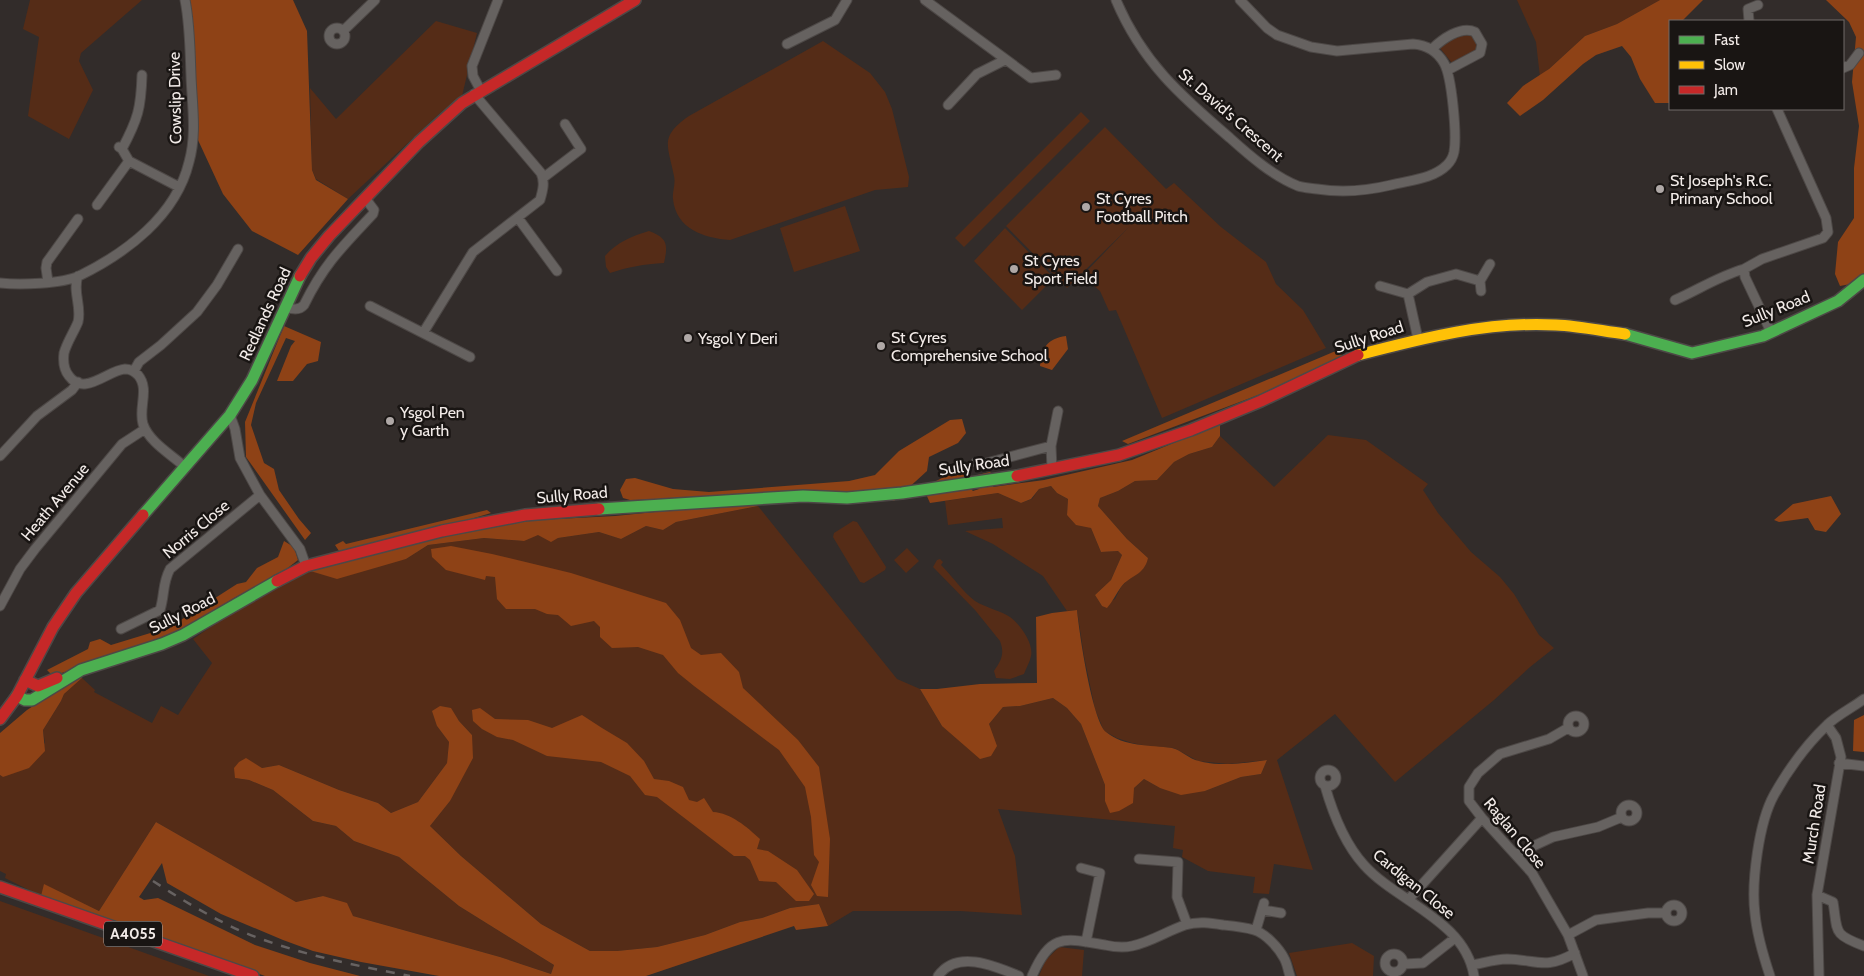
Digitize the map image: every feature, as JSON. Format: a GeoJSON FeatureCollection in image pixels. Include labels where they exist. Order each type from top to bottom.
{"type":"FeatureCollection","features":[{"type":"Feature","properties":{"kind":"street","name":"Cowslip Drive"},"geometry":{"type":"LineString","coordinates":[[0,283],[48,282],[78,276],[115,256],[137,240],[155,222],[179,187],[189,163],[194,135],[185,0]]}},
{"type":"Feature","properties":{"kind":"street"},"geometry":{"type":"LineString","coordinates":[[343,31],[376,0]]}},
{"type":"Feature","properties":{"kind":"street"},"geometry":{"type":"LineString","coordinates":[[423,333],[473,252],[540,200],[544,189],[543,178],[478,93],[473,76],[472,66],[498,0]]}},
{"type":"Feature","properties":{"kind":"street","name":"Redlands Road"},"geometry":{"type":"LineString","coordinates":[[0,718],[17,696],[53,627],[76,592],[230,415],[252,380],[285,307],[311,258],[328,236],[434,127],[478,93],[635,0]]}},
{"type":"Feature","properties":{"kind":"street"},"geometry":{"type":"LineString","coordinates":[[787,44],[835,20],[847,0]]}},
{"type":"Feature","properties":{"kind":"street"},"geometry":{"type":"LineString","coordinates":[[925,0],[1031,78],[1056,75]]}},
{"type":"Feature","properties":{"kind":"street","name":"St. David's Crescent"},"geometry":{"type":"LineString","coordinates":[[1116,0],[1145,53],[1159,72],[1188,102],[1250,156],[1282,178],[1300,187],[1336,192],[1365,191],[1434,175],[1447,166],[1454,154],[1455,143],[1448,70]]}},
{"type":"Feature","properties":{"kind":"street"},"geometry":{"type":"LineString","coordinates":[[1240,0],[1266,28],[1277,35],[1311,47],[1337,51],[1413,44],[1426,46],[1438,54],[1448,70],[1480,53],[1482,44],[1474,32],[1467,30],[1448,36],[1432,49]]}},
{"type":"Feature","properties":{"kind":"street"},"geometry":{"type":"LineString","coordinates":[[1749,20],[1748,9],[1758,5]]}},
{"type":"Feature","properties":{"kind":"street"},"geometry":{"type":"LineString","coordinates":[[1844,68],[1850,65],[1859,53]]}},
{"type":"Feature","properties":{"kind":"street"},"geometry":{"type":"LineString","coordinates":[[948,105],[978,74],[1005,60]]}},
{"type":"Feature","properties":{"kind":"street"},"geometry":{"type":"LineString","coordinates":[[142,75],[141,101],[135,125],[120,148],[129,160],[179,187]]}},
{"type":"Feature","properties":{"kind":"street"},"geometry":{"type":"LineString","coordinates":[[1674,300],[1700,289],[1716,279],[1822,238],[1828,232],[1826,218],[1781,110]]}},
{"type":"Feature","properties":{"kind":"street"},"geometry":{"type":"LineString","coordinates":[[543,178],[581,149],[565,124]]}},
{"type":"Feature","properties":{"kind":"street"},"geometry":{"type":"LineString","coordinates":[[97,205],[129,160]]}},
{"type":"Feature","properties":{"kind":"street"},"geometry":{"type":"LineString","coordinates":[[285,307],[295,309],[301,308],[304,305],[325,267],[344,243],[373,214],[373,206],[365,198]]}},
{"type":"Feature","properties":{"kind":"street"},"geometry":{"type":"LineString","coordinates":[[518,218],[557,271]]}},
{"type":"Feature","properties":{"kind":"street"},"geometry":{"type":"LineString","coordinates":[[48,282],[47,262],[78,219]]}},
{"type":"Feature","properties":{"kind":"street"},"geometry":{"type":"LineString","coordinates":[[134,371],[139,362],[197,312],[222,278],[238,249]]}},
{"type":"Feature","properties":{"kind":"street"},"geometry":{"type":"LineString","coordinates":[[1481,291],[1480,281],[1490,264]]}},
{"type":"Feature","properties":{"kind":"street"},"geometry":{"type":"LineString","coordinates":[[1744,269],[1745,277],[1771,332]]}},
{"type":"Feature","properties":{"kind":"street"},"geometry":{"type":"LineString","coordinates":[[1380,286],[1408,294],[1427,282],[1456,274],[1480,281]]}},
{"type":"Feature","properties":{"kind":"street"},"geometry":{"type":"LineString","coordinates":[[78,276],[76,289],[78,322],[64,354],[68,376],[78,382],[93,382],[123,369],[134,371],[143,384],[142,418],[145,429],[151,438],[185,467]]}},
{"type":"Feature","properties":{"kind":"street","name":"Sully Road"},"geometry":{"type":"LineString","coordinates":[[25,680],[38,686],[43,685],[68,673],[75,673],[162,644],[183,635],[306,566],[442,530],[525,515],[605,508],[803,496],[847,498],[893,494],[1016,476],[1119,455],[1261,402],[1353,356],[1418,339],[1498,326],[1556,325],[1631,335],[1692,353],[1763,336],[1838,301],[1864,280]]}},
{"type":"Feature","properties":{"kind":"street"},"geometry":{"type":"LineString","coordinates":[[1408,294],[1418,339]]}},
{"type":"Feature","properties":{"kind":"street"},"geometry":{"type":"LineString","coordinates":[[370,306],[470,357]]}},
{"type":"Feature","properties":{"kind":"street"},"geometry":{"type":"LineString","coordinates":[[0,456],[37,416],[72,390],[78,382]]}},
{"type":"Feature","properties":{"kind":"street"},"geometry":{"type":"LineString","coordinates":[[1052,468],[1051,446],[1058,411]]}},
{"type":"Feature","properties":{"kind":"street"},"geometry":{"type":"LineString","coordinates":[[230,415],[235,429],[240,458],[260,496],[300,549],[306,566]]}},
{"type":"Feature","properties":{"kind":"street","name":"Heath Avenue"},"geometry":{"type":"LineString","coordinates":[[0,606],[34,548],[122,444],[145,429]]}},
{"type":"Feature","properties":{"kind":"street"},"geometry":{"type":"LineString","coordinates":[[976,462],[983,464],[1051,446]]}},
{"type":"Feature","properties":{"kind":"street","name":"Norris Close"},"geometry":{"type":"LineString","coordinates":[[121,628],[160,610],[163,599],[163,584],[170,569],[260,496]]}},
{"type":"Feature","properties":{"kind":"street","name":"Sully Road"},"geometry":{"type":"LineString","coordinates":[[17,696],[25,700],[32,700],[70,678],[75,673]]}},
{"type":"Feature","properties":{"kind":"street"},"geometry":{"type":"LineString","coordinates":[[1770,976],[1760,946],[1754,912],[1755,872],[1761,835],[1774,796],[1802,752],[1827,724],[1864,699]]}},
{"type":"Feature","properties":{"kind":"street","name":"Murch Road"},"geometry":{"type":"LineString","coordinates":[[1819,976],[1817,895],[1841,757],[1836,738],[1827,724]]}},
{"type":"Feature","properties":{"kind":"street","name":"Raglan Close"},"geometry":{"type":"LineString","coordinates":[[1568,728],[1549,738],[1500,754],[1478,773],[1469,786],[1469,801],[1532,873],[1568,935],[1584,976]]}},
{"type":"Feature","properties":{"kind":"street"},"geometry":{"type":"LineString","coordinates":[[1839,763],[1864,766]]}},
{"type":"Feature","properties":{"kind":"street","name":"Cardigan Close"},"geometry":{"type":"LineString","coordinates":[[1325,786],[1338,822],[1354,854],[1380,879],[1438,920],[1455,938],[1472,965],[1474,976]]}},
{"type":"Feature","properties":{"kind":"street"},"geometry":{"type":"LineString","coordinates":[[1516,854],[1554,837],[1598,827],[1622,817]]}},
{"type":"Feature","properties":{"kind":"street"},"geometry":{"type":"LineString","coordinates":[[1409,898],[1482,818]]}},
{"type":"Feature","properties":{"kind":"street"},"geometry":{"type":"LineString","coordinates":[[1139,859],[1178,862],[1177,897],[1187,924]]}},
{"type":"Feature","properties":{"kind":"street"},"geometry":{"type":"LineString","coordinates":[[1081,868],[1100,873],[1086,942]]}},
{"type":"Feature","properties":{"kind":"street"},"geometry":{"type":"LineString","coordinates":[[0,878],[5,880],[12,892]]}},
{"type":"Feature","properties":{"kind":"street","name":"A4055"},"geometry":{"type":"LineString","coordinates":[[0,887],[253,976]]}},
{"type":"Feature","properties":{"kind":"street"},"geometry":{"type":"LineString","coordinates":[[1817,895],[1832,902],[1835,926],[1840,934],[1864,946]]}},
{"type":"Feature","properties":{"kind":"street"},"geometry":{"type":"LineString","coordinates":[[1256,930],[1263,907],[1281,913]]}},
{"type":"Feature","properties":{"kind":"street"},"geometry":{"type":"LineString","coordinates":[[1568,935],[1596,920],[1648,913],[1665,913]]}},
{"type":"Feature","properties":{"kind":"street"},"geometry":{"type":"LineString","coordinates":[[1032,976],[1039,960],[1048,947],[1057,942],[1065,940],[1130,947],[1144,943],[1187,924],[1206,922],[1256,930],[1272,942],[1284,958],[1290,976]]}},
{"type":"Feature","properties":{"kind":"street"},"geometry":{"type":"LineString","coordinates":[[1404,964],[1423,963],[1455,938]]}},
{"type":"Feature","properties":{"kind":"street"},"geometry":{"type":"LineString","coordinates":[[1472,965],[1504,959],[1542,964],[1564,959],[1575,953]]}},
{"type":"Feature","properties":{"kind":"street"},"geometry":{"type":"LineString","coordinates":[[938,976],[944,969],[956,962],[970,961],[995,966],[1019,976]]}},
{"type":"Feature","properties":{"kind":"shaded area"},"geometry":{"type":"Polygon","coordinates":[[[30,0],[142,0],[81,53],[79,61],[93,90],[69,139],[28,116],[39,37],[23,29],[30,0]]]}},
{"type":"Feature","properties":{"kind":"shaded area"},"geometry":{"type":"Polygon","coordinates":[[[188,0],[293,0],[307,31],[312,170],[316,180],[348,199],[298,255],[252,231],[223,194],[198,140],[194,50],[188,0]]]}},
{"type":"Feature","properties":{"kind":"shaded area"},"geometry":{"type":"Polygon","coordinates":[[[1517,0],[1660,0],[1617,24],[1585,36],[1540,77],[1536,42],[1517,0]]]}},
{"type":"Feature","properties":{"kind":"shaded area"},"geometry":{"type":"Polygon","coordinates":[[[1660,0],[1703,0],[1683,20],[1669,20],[1669,103],[1655,103],[1640,79],[1631,57],[1622,46],[1596,55],[1583,64],[1543,100],[1520,116],[1507,103],[1523,86],[1549,69],[1585,36],[1617,24],[1660,0]]]}},
{"type":"Feature","properties":{"kind":"shaded area"},"geometry":{"type":"Polygon","coordinates":[[[1826,0],[1864,0],[1864,275],[1861,282],[1840,286],[1835,274],[1838,242],[1854,218],[1854,168],[1859,126],[1852,82],[1856,37],[1849,22],[1826,0]]]}},
{"type":"Feature","properties":{"kind":"shaded area"},"geometry":{"type":"Polygon","coordinates":[[[436,21],[477,33],[462,96],[439,114],[348,199],[316,179],[312,170],[310,88],[336,119],[436,21]]]}},
{"type":"Feature","properties":{"kind":"shaded area"},"geometry":{"type":"Polygon","coordinates":[[[1468,34],[1472,35],[1477,43],[1476,50],[1452,63],[1440,47],[1453,38],[1468,34]]]}},
{"type":"Feature","properties":{"kind":"shaded area"},"geometry":{"type":"Polygon","coordinates":[[[823,41],[870,73],[885,92],[892,109],[909,177],[908,187],[875,190],[730,240],[701,234],[685,225],[675,209],[673,199],[674,179],[668,142],[673,130],[689,116],[823,41]]]}},
{"type":"Feature","properties":{"kind":"shaded area"},"geometry":{"type":"Polygon","coordinates":[[[1081,112],[1090,121],[964,247],[955,238],[1081,112]]]}},
{"type":"Feature","properties":{"kind":"shaded area"},"geometry":{"type":"Polygon","coordinates":[[[1105,127],[1166,189],[1174,183],[1221,227],[1266,262],[1276,284],[1303,310],[1326,348],[1162,418],[1116,310],[1109,311],[1100,291],[1082,276],[1130,226],[1067,288],[1006,226],[1105,127]]]}},
{"type":"Feature","properties":{"kind":"shaded area"},"geometry":{"type":"Polygon","coordinates":[[[845,206],[860,251],[794,272],[780,228],[845,206]]]}},
{"type":"Feature","properties":{"kind":"shaded area","name":"St Cyres Sport Field"},"geometry":{"type":"Polygon","coordinates":[[[1005,228],[1054,278],[1022,310],[974,261],[1005,228]]]}},
{"type":"Feature","properties":{"kind":"shaded area"},"geometry":{"type":"Polygon","coordinates":[[[649,231],[660,236],[665,243],[664,263],[636,266],[610,273],[606,267],[605,256],[625,240],[649,231]]]}},
{"type":"Feature","properties":{"kind":"shaded area"},"geometry":{"type":"Polygon","coordinates":[[[284,326],[321,342],[318,361],[307,364],[293,381],[277,381],[291,346],[295,341],[286,338],[256,403],[251,425],[264,463],[274,469],[279,490],[311,533],[305,540],[246,457],[245,422],[284,326]]]}},
{"type":"Feature","properties":{"kind":"shaded area"},"geometry":{"type":"Polygon","coordinates":[[[1066,336],[1068,349],[1052,370],[1040,366],[1042,354],[1047,345],[1054,339],[1066,336]]]}},
{"type":"Feature","properties":{"kind":"shaded area"},"geometry":{"type":"Polygon","coordinates":[[[1338,350],[1343,356],[1269,391],[1128,444],[1122,441],[1338,350]]]}},
{"type":"Feature","properties":{"kind":"shaded area"},"geometry":{"type":"Polygon","coordinates":[[[962,419],[966,433],[958,443],[929,457],[927,471],[894,501],[858,496],[630,500],[623,498],[620,490],[626,479],[635,478],[673,489],[709,492],[849,481],[875,475],[899,451],[950,420],[962,419]]]}},
{"type":"Feature","properties":{"kind":"shaded area"},"geometry":{"type":"Polygon","coordinates":[[[1220,424],[1220,436],[1212,447],[1189,454],[1174,462],[1157,480],[1135,481],[1118,491],[1100,498],[1098,506],[1127,539],[1148,558],[1140,572],[1121,587],[1107,608],[1102,606],[1095,595],[1111,580],[1122,555],[1118,551],[1101,552],[1091,528],[1076,525],[1067,515],[1068,499],[1057,493],[1051,486],[1039,489],[1031,499],[1021,503],[998,493],[930,503],[926,494],[937,490],[936,481],[948,475],[963,474],[968,477],[967,485],[973,491],[979,489],[973,482],[977,475],[990,472],[996,478],[993,487],[1044,480],[1132,460],[1220,424]]]}},
{"type":"Feature","properties":{"kind":"shaded area"},"geometry":{"type":"Polygon","coordinates":[[[1328,435],[1366,440],[1428,484],[1423,490],[1438,513],[1471,552],[1500,577],[1514,594],[1539,635],[1554,648],[1395,782],[1335,714],[1277,760],[1313,870],[1274,864],[1269,894],[1253,893],[1255,877],[1208,871],[1182,857],[1183,850],[1173,848],[1175,826],[998,809],[1015,856],[1022,915],[960,911],[853,911],[828,926],[819,904],[790,908],[762,918],[740,922],[705,935],[657,947],[617,951],[590,951],[541,924],[461,856],[430,826],[450,801],[472,735],[450,708],[437,726],[449,742],[447,763],[418,802],[391,813],[378,803],[339,790],[279,765],[262,768],[246,759],[235,778],[249,780],[273,790],[313,821],[336,826],[354,841],[399,857],[459,906],[554,965],[551,974],[500,957],[353,916],[323,896],[296,902],[156,822],[99,911],[45,885],[41,896],[5,878],[6,874],[0,871],[0,775],[3,777],[45,743],[43,730],[64,694],[82,678],[95,690],[94,692],[152,723],[161,706],[178,715],[212,663],[193,639],[307,570],[406,559],[428,545],[484,538],[523,541],[538,534],[551,541],[558,538],[599,532],[621,539],[646,526],[663,530],[676,522],[758,506],[897,679],[920,689],[942,726],[989,724],[1003,707],[1020,706],[1053,698],[1067,708],[1081,724],[1105,785],[1105,801],[1134,788],[1144,779],[1160,788],[1205,791],[1241,777],[1261,774],[1267,760],[1228,764],[1198,761],[1174,748],[1132,743],[1104,731],[1095,709],[1077,610],[1067,611],[1043,576],[993,544],[965,531],[1003,528],[1002,518],[948,525],[945,501],[998,493],[1021,503],[1032,499],[1039,489],[1051,486],[1057,493],[1068,499],[1067,515],[1091,528],[1101,552],[1118,551],[1122,555],[1111,580],[1095,595],[1102,606],[1115,599],[1121,587],[1148,558],[1127,539],[1098,506],[1100,498],[1118,491],[1135,481],[1157,480],[1174,462],[1189,454],[1212,447],[1220,436],[1274,487],[1328,435]]]}},
{"type":"Feature","properties":{"kind":"shaded area"},"geometry":{"type":"Polygon","coordinates":[[[1831,496],[1841,514],[1826,532],[1815,530],[1808,518],[1779,522],[1774,520],[1793,504],[1831,496]]]}},
{"type":"Feature","properties":{"kind":"shaded area"},"geometry":{"type":"Polygon","coordinates":[[[734,504],[758,506],[676,522],[663,530],[646,526],[621,539],[599,532],[558,538],[551,542],[538,535],[524,541],[484,538],[428,545],[406,559],[337,579],[307,570],[498,522],[615,516],[734,504]]]}},
{"type":"Feature","properties":{"kind":"shaded area"},"geometry":{"type":"Polygon","coordinates":[[[487,510],[491,513],[437,529],[339,551],[335,545],[343,541],[346,544],[487,510]]]}},
{"type":"Feature","properties":{"kind":"shaded area"},"geometry":{"type":"Polygon","coordinates":[[[853,521],[857,522],[886,567],[885,570],[864,583],[860,582],[833,537],[834,533],[853,521]]]}},
{"type":"Feature","properties":{"kind":"shaded area"},"geometry":{"type":"Polygon","coordinates":[[[284,541],[294,547],[298,560],[280,574],[234,598],[177,633],[53,676],[47,670],[88,649],[90,642],[100,639],[111,645],[170,627],[237,584],[246,582],[257,568],[278,557],[284,541]]]}},
{"type":"Feature","properties":{"kind":"shaded area"},"geometry":{"type":"Polygon","coordinates":[[[451,546],[571,573],[666,603],[680,620],[691,648],[701,655],[721,653],[739,672],[743,688],[798,740],[819,767],[830,839],[828,897],[817,896],[811,885],[819,862],[814,855],[811,817],[805,787],[779,750],[678,673],[663,655],[638,647],[612,648],[600,637],[600,627],[594,621],[571,626],[558,615],[547,614],[535,609],[506,609],[497,599],[495,577],[486,576],[485,580],[446,570],[432,557],[431,549],[451,546]]]}},
{"type":"Feature","properties":{"kind":"shaded area"},"geometry":{"type":"Polygon","coordinates":[[[907,548],[919,561],[906,573],[894,560],[907,548]]]}},
{"type":"Feature","properties":{"kind":"shaded area"},"geometry":{"type":"Polygon","coordinates":[[[940,559],[943,562],[941,565],[975,601],[1007,615],[1022,629],[1031,651],[1024,674],[1010,679],[996,678],[994,671],[1002,654],[1000,641],[975,610],[933,567],[937,560],[940,559]]]}},
{"type":"Feature","properties":{"kind":"shaded area"},"geometry":{"type":"Polygon","coordinates":[[[1077,610],[1091,694],[1101,724],[1106,732],[1129,743],[1172,748],[1195,760],[1207,763],[1233,764],[1267,760],[1261,774],[1241,777],[1205,791],[1181,795],[1160,788],[1144,779],[1134,788],[1133,803],[1119,811],[1110,813],[1105,801],[1105,785],[1081,724],[1067,708],[1053,698],[1020,706],[1003,707],[989,724],[997,746],[991,756],[980,759],[942,726],[920,689],[980,684],[1037,683],[1036,617],[1077,610]]]}},
{"type":"Feature","properties":{"kind":"shaded area"},"geometry":{"type":"Polygon","coordinates":[[[80,676],[82,678],[64,694],[43,730],[45,751],[29,768],[3,777],[0,775],[0,733],[27,710],[80,676]]]}},
{"type":"Feature","properties":{"kind":"shaded area"},"geometry":{"type":"Polygon","coordinates":[[[440,706],[451,708],[459,721],[472,735],[473,758],[450,801],[430,826],[461,856],[541,924],[590,951],[617,951],[657,947],[705,935],[740,922],[762,918],[790,908],[819,904],[828,926],[796,930],[794,926],[646,976],[439,976],[313,951],[283,940],[221,914],[167,883],[162,863],[139,897],[144,900],[158,898],[255,945],[310,963],[360,976],[265,976],[41,896],[44,884],[99,911],[156,822],[296,902],[323,896],[347,903],[353,916],[500,957],[551,974],[554,965],[459,906],[399,857],[354,841],[336,826],[313,821],[273,790],[249,780],[235,778],[234,768],[246,758],[262,768],[279,765],[339,790],[378,803],[391,813],[418,802],[447,763],[449,742],[437,726],[432,711],[440,706]]]}},
{"type":"Feature","properties":{"kind":"shaded area"},"geometry":{"type":"Polygon","coordinates":[[[480,708],[495,719],[528,720],[552,728],[582,715],[627,743],[644,761],[654,779],[669,781],[683,787],[689,800],[697,802],[704,798],[713,812],[726,815],[744,825],[760,839],[757,849],[768,851],[797,870],[814,894],[809,901],[796,901],[776,882],[759,881],[750,860],[745,856],[734,856],[657,797],[645,795],[630,776],[601,762],[547,756],[513,740],[497,737],[482,729],[473,721],[472,710],[480,708]]]}},
{"type":"Feature","properties":{"kind":"shaded area"},"geometry":{"type":"Polygon","coordinates":[[[1864,715],[1864,752],[1853,751],[1854,720],[1864,715]]]}},
{"type":"Feature","properties":{"kind":"shaded area"},"geometry":{"type":"Polygon","coordinates":[[[0,901],[209,976],[0,976],[0,901]]]}},
{"type":"Feature","properties":{"kind":"shaded area"},"geometry":{"type":"Polygon","coordinates":[[[1352,943],[1374,956],[1373,976],[1297,976],[1289,953],[1352,943]]]}},
{"type":"Feature","properties":{"kind":"shaded area"},"geometry":{"type":"Polygon","coordinates":[[[1059,947],[1084,950],[1082,976],[1039,976],[1045,961],[1059,947]]]}},
{"type":"Feature","properties":{"kind":"railway"},"geometry":{"type":"LineString","coordinates":[[153,881],[220,921],[263,940],[325,958],[410,976]]}},
{"type":"Feature","properties":{"kind":"traffic: fast"},"geometry":{"type":"LineString","coordinates":[[143,515],[230,415],[252,380],[300,276]]}},
{"type":"Feature","properties":{"kind":"traffic: fast"},"geometry":{"type":"LineString","coordinates":[[1625,334],[1692,353],[1763,336],[1838,301],[1864,280]]}},
{"type":"Feature","properties":{"kind":"traffic: fast"},"geometry":{"type":"LineString","coordinates":[[599,509],[803,496],[847,498],[902,493],[1017,476]]}},
{"type":"Feature","properties":{"kind":"traffic: fast"},"geometry":{"type":"LineString","coordinates":[[17,696],[25,700],[32,700],[81,670],[162,644],[183,635],[277,581]]}},
{"type":"Feature","properties":{"kind":"traffic: slow"},"geometry":{"type":"LineString","coordinates":[[1358,355],[1456,332],[1531,324],[1582,327],[1625,334]]}},
{"type":"Feature","properties":{"kind":"traffic: jam"},"geometry":{"type":"LineString","coordinates":[[300,276],[311,258],[329,236],[419,142],[462,103],[635,0]]}},
{"type":"Feature","properties":{"kind":"traffic: jam"},"geometry":{"type":"LineString","coordinates":[[1017,476],[1119,455],[1191,430],[1261,401],[1358,355]]}},
{"type":"Feature","properties":{"kind":"traffic: jam"},"geometry":{"type":"LineString","coordinates":[[277,581],[306,566],[442,531],[525,515],[599,509]]}},
{"type":"Feature","properties":{"kind":"traffic: jam"},"geometry":{"type":"LineString","coordinates":[[0,719],[17,696],[53,627],[76,593],[143,515]]}},
{"type":"Feature","properties":{"kind":"traffic: jam"},"geometry":{"type":"LineString","coordinates":[[25,680],[38,686],[57,678]]}},
{"type":"Feature","properties":{"kind":"traffic: jam"},"geometry":{"type":"LineString","coordinates":[[0,887],[253,976]]}},
{"type":"Feature","properties":{"kind":"place","name":"St Joseph's R.C. Primary School"},"geometry":{"type":"Point","coordinates":[1660,189]}},
{"type":"Feature","properties":{"kind":"place","name":"St Cyres Football Pitch"},"geometry":{"type":"Point","coordinates":[1086,207]}},
{"type":"Feature","properties":{"kind":"place","name":"St Cyres Sport Field"},"geometry":{"type":"Point","coordinates":[1014,269]}},
{"type":"Feature","properties":{"kind":"place","name":"Ysgol Y Deri"},"geometry":{"type":"Point","coordinates":[688,338]}},
{"type":"Feature","properties":{"kind":"place","name":"St Cyres Comprehensive School"},"geometry":{"type":"Point","coordinates":[881,346]}},
{"type":"Feature","properties":{"kind":"place","name":"Ysgol Pen y Garth"},"geometry":{"type":"Point","coordinates":[390,421]}}]}
